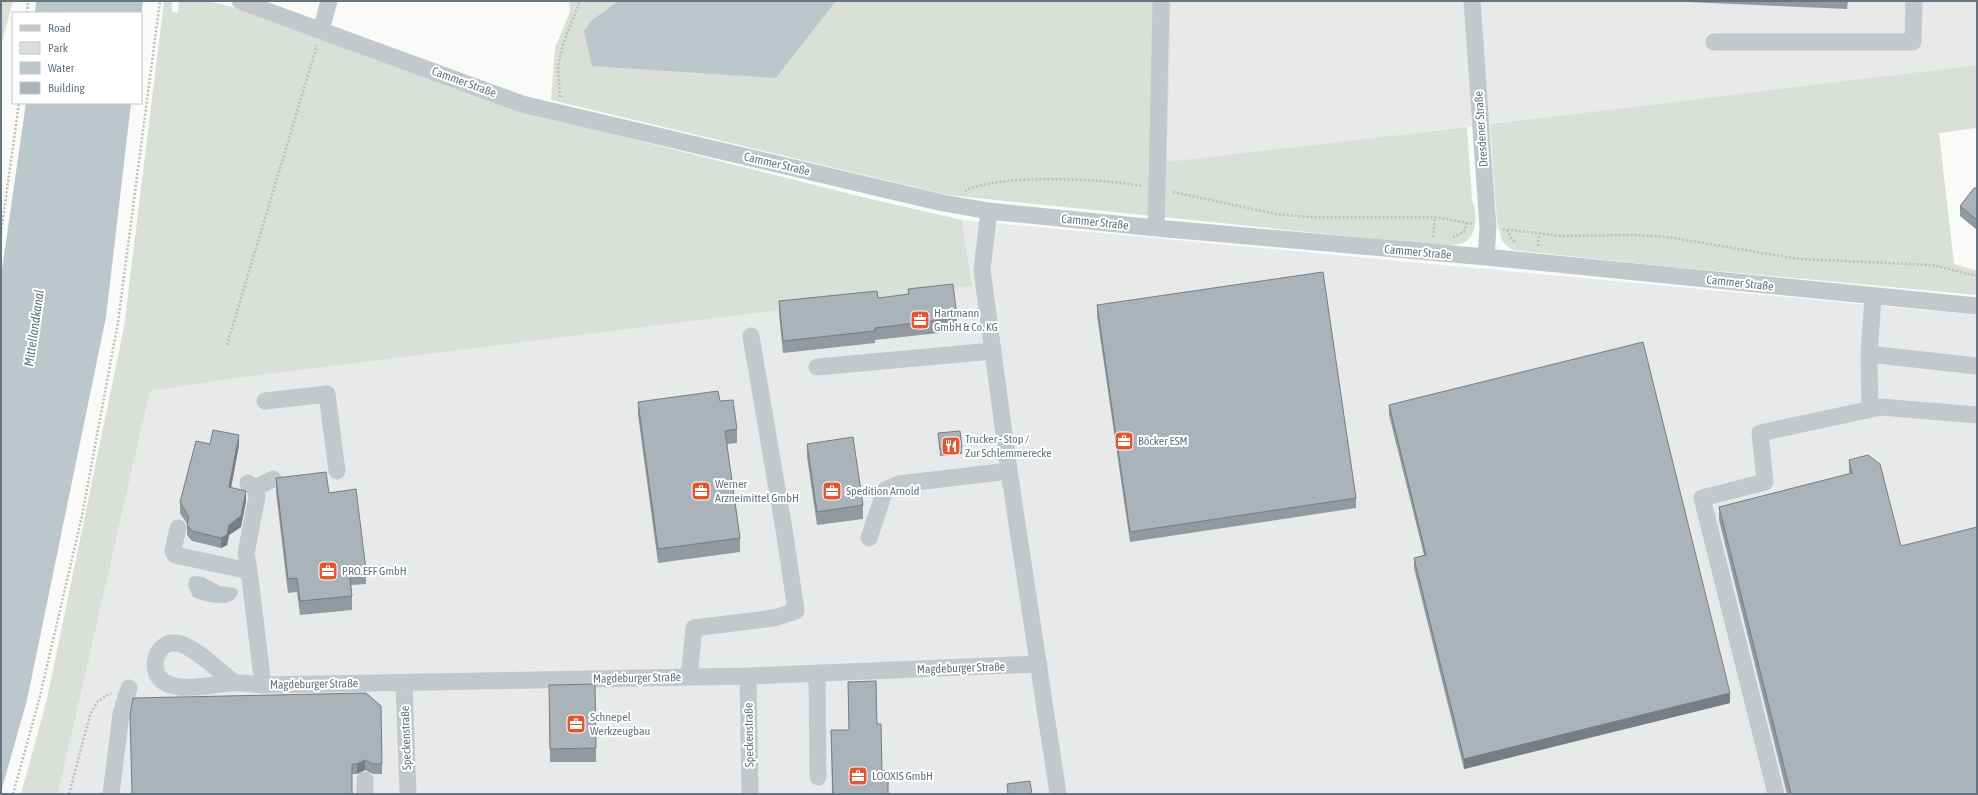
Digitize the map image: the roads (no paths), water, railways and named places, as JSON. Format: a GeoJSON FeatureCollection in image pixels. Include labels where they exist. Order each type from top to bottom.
{"type":"FeatureCollection","features":[{"type":"Feature","properties":{"kind":"street","name":"Cammer Straße"},"geometry":{"type":"LineString","coordinates":[[240,1],[522,104],[943,203],[989,211],[1156,228],[1486,257],[1873,297],[1977,306]]}},
{"type":"Feature","properties":{"kind":"street"},"geometry":{"type":"LineString","coordinates":[[321,30],[329,1]]}},
{"type":"Feature","properties":{"kind":"street"},"geometry":{"type":"LineString","coordinates":[[1156,228],[1161,1]]}},
{"type":"Feature","properties":{"kind":"street","name":"Dresdener Straße"},"geometry":{"type":"LineString","coordinates":[[1472,1],[1488,227],[1486,257]]}},
{"type":"Feature","properties":{"kind":"street"},"geometry":{"type":"LineString","coordinates":[[1714,42],[1913,42],[1914,1]]}},
{"type":"Feature","properties":{"kind":"street"},"geometry":{"type":"LineString","coordinates":[[989,211],[982,270],[1009,471],[1058,794]]}},
{"type":"Feature","properties":{"kind":"street"},"geometry":{"type":"LineString","coordinates":[[1870,409],[1869,354],[1873,297]]}},
{"type":"Feature","properties":{"kind":"street"},"geometry":{"type":"LineString","coordinates":[[689,677],[694,628],[774,618],[796,611],[785,536],[751,336]]}},
{"type":"Feature","properties":{"kind":"street"},"geometry":{"type":"LineString","coordinates":[[817,367],[993,351]]}},
{"type":"Feature","properties":{"kind":"street"},"geometry":{"type":"LineString","coordinates":[[1869,354],[1977,366]]}},
{"type":"Feature","properties":{"kind":"street"},"geometry":{"type":"LineString","coordinates":[[265,401],[327,394],[337,471]]}},
{"type":"Feature","properties":{"kind":"street"},"geometry":{"type":"LineString","coordinates":[[1776,794],[1702,498],[1765,482],[1760,433],[1881,406],[1977,415]]}},
{"type":"Feature","properties":{"kind":"street"},"geometry":{"type":"LineString","coordinates":[[869,538],[885,490],[899,484],[1009,471]]}},
{"type":"Feature","properties":{"kind":"street"},"geometry":{"type":"LineString","coordinates":[[263,685],[246,553],[257,497],[251,486],[274,479]]}},
{"type":"Feature","properties":{"kind":"street"},"geometry":{"type":"LineString","coordinates":[[178,528],[173,551],[175,556],[249,571]]}},
{"type":"Feature","properties":{"kind":"street","name":"Magdeburger Straße"},"geometry":{"type":"LineString","coordinates":[[235,683],[263,685],[748,676],[1039,664]]}},
{"type":"Feature","properties":{"kind":"street"},"geometry":{"type":"LineString","coordinates":[[817,674],[818,777]]}},
{"type":"Feature","properties":{"kind":"street","name":"Speckenstraße"},"geometry":{"type":"LineString","coordinates":[[748,676],[750,794]]}},
{"type":"Feature","properties":{"kind":"street","name":"Speckenstraße"},"geometry":{"type":"LineString","coordinates":[[404,683],[408,794]]}},
{"type":"Feature","properties":{"kind":"street"},"geometry":{"type":"LineString","coordinates":[[111,794],[121,714],[129,688]]}},
{"type":"Feature","properties":{"kind":"water"},"geometry":{"type":"Polygon","coordinates":[[[36,1],[143,1],[142,12],[35,12],[36,1]]]}},
{"type":"Feature","properties":{"kind":"water"},"geometry":{"type":"Polygon","coordinates":[[[618,1],[836,1],[776,78],[592,66],[584,31],[592,20],[618,1]]]}},
{"type":"Feature","properties":{"kind":"water","name":"Mittellandkanal"},"geometry":{"type":"Polygon","coordinates":[[[26,104],[131,104],[106,317],[27,700],[1,792],[1,276],[26,104]]]}},
{"type":"Feature","properties":{"kind":"water"},"geometry":{"type":"Polygon","coordinates":[[[194,576],[203,577],[220,586],[235,588],[238,591],[236,597],[232,601],[219,603],[193,597],[188,586],[190,578],[194,576]]]}},
{"type":"Feature","properties":{"kind":"place","name":"Hartmann GmbH & Co. KG"},"geometry":{"type":"Point","coordinates":[920,320]}},
{"type":"Feature","properties":{"kind":"place","name":"Böcker ESM"},"geometry":{"type":"Point","coordinates":[1124,441]}},
{"type":"Feature","properties":{"kind":"place","name":"Trucker - Stop / Zur Schlemmerecke"},"geometry":{"type":"Point","coordinates":[951,446]}},
{"type":"Feature","properties":{"kind":"place","name":"Werner Arzneimittel GmbH"},"geometry":{"type":"Point","coordinates":[701,491]}},
{"type":"Feature","properties":{"kind":"place","name":"Spedition Arnold"},"geometry":{"type":"Point","coordinates":[832,491]}},
{"type":"Feature","properties":{"kind":"place","name":"PRO.EFF GmbH"},"geometry":{"type":"Point","coordinates":[328,571]}},
{"type":"Feature","properties":{"kind":"place","name":"Schnepel Werkzeugbau"},"geometry":{"type":"Point","coordinates":[576,724]}},
{"type":"Feature","properties":{"kind":"place","name":"LOOXIS GmbH"},"geometry":{"type":"Point","coordinates":[858,776]}}]}
